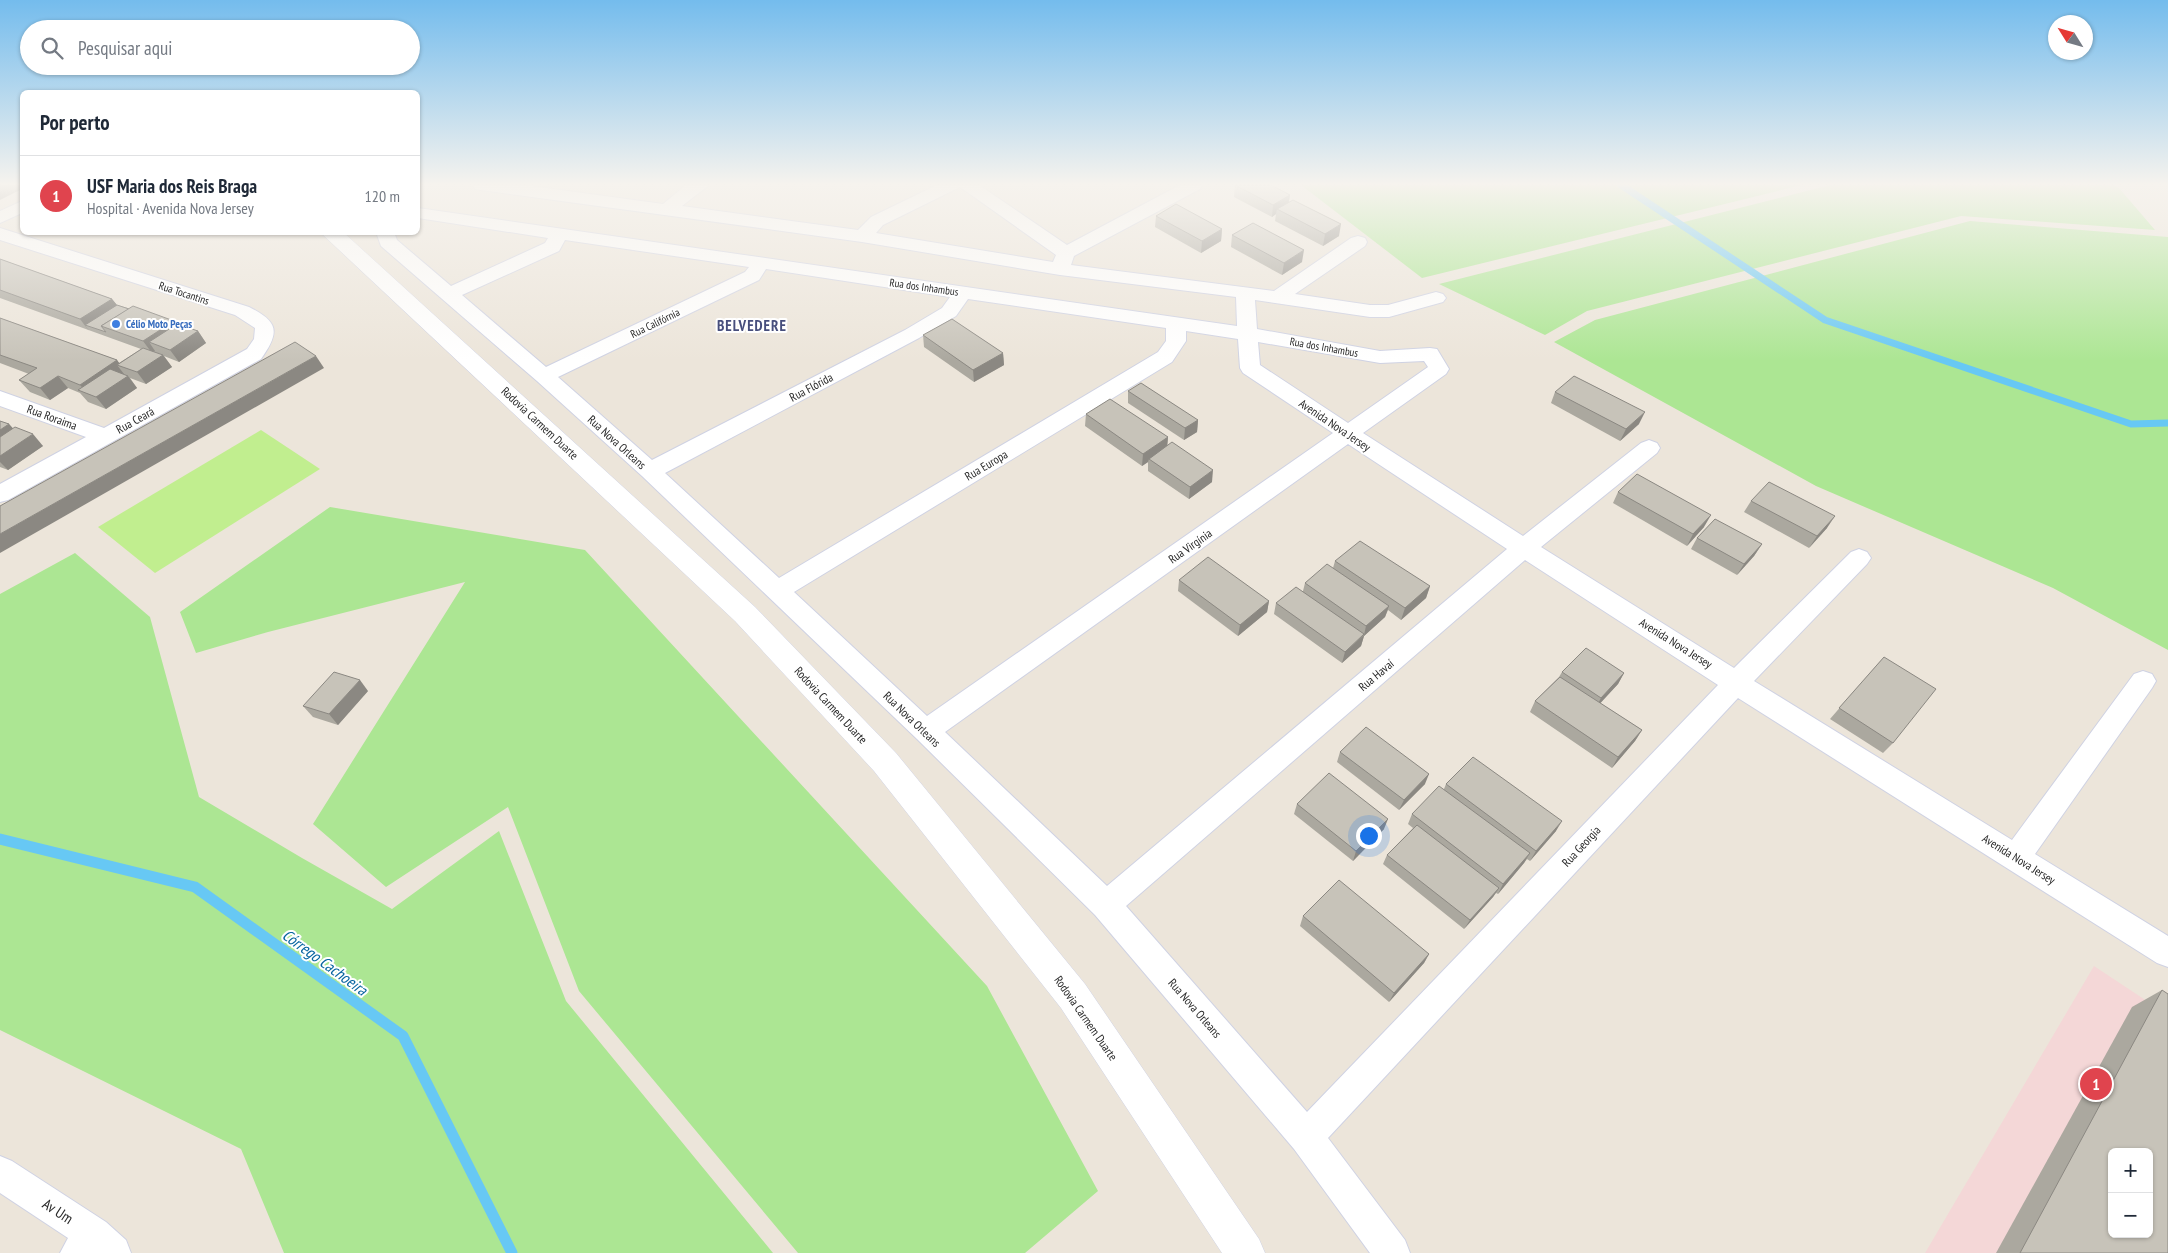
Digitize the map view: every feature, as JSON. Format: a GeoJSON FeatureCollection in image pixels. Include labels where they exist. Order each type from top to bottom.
{"type":"FeatureCollection","features":[{"type":"Feature","properties":{"kind":"street","name":"Rua Tocantins"},"geometry":{"type":"LineString","coordinates":[[30,243],[242,311],[258,319],[265,327],[264,341]]}},
{"type":"Feature","properties":{"kind":"street","name":"Rodovia Carmem Duarte"},"geometry":{"type":"LineString","coordinates":[[343,243],[745,614],[885,762],[1073,996],[1245,1253]]}},
{"type":"Feature","properties":{"kind":"street","name":"Rua Nova Orleans"},"geometry":{"type":"LineString","coordinates":[[390,243],[544,376],[650,471],[926,731],[1106,905],[1306,1137],[1392,1253]]}},
{"type":"Feature","properties":{"kind":"street"},"geometry":{"type":"LineString","coordinates":[[449,294],[552,246],[554,243]]}},
{"type":"Feature","properties":{"kind":"street","name":"Rua dos Inhambus"},"geometry":{"type":"LineString","coordinates":[[630,243],[1176,325],[1248,334],[1380,357],[1430,354]]}},
{"type":"Feature","properties":{"kind":"street"},"geometry":{"type":"LineString","coordinates":[[922,243],[1063,261],[1245,294],[1370,311],[1389,311],[1436,298]]}},
{"type":"Feature","properties":{"kind":"street"},"geometry":{"type":"LineString","coordinates":[[1041,243],[1063,261]]}},
{"type":"Feature","properties":{"kind":"street"},"geometry":{"type":"LineString","coordinates":[[1063,261],[1094,243]]}},
{"type":"Feature","properties":{"kind":"street"},"geometry":{"type":"LineString","coordinates":[[1278,297],[1356,243]]}},
{"type":"Feature","properties":{"kind":"street","name":"Rua Califórnia"},"geometry":{"type":"LineString","coordinates":[[544,376],[752,276],[760,263]]}},
{"type":"Feature","properties":{"kind":"street","name":"Rua Flórida"},"geometry":{"type":"LineString","coordinates":[[650,471],[912,334],[949,312],[963,292]]}},
{"type":"Feature","properties":{"kind":"street","name":"Avenida Nova Jersey"},"geometry":{"type":"LineString","coordinates":[[1245,294],[1250,368],[1524,548],[2168,953]]}},
{"type":"Feature","properties":{"kind":"street","name":"Rua Europa"},"geometry":{"type":"LineString","coordinates":[[777,591],[1165,357],[1176,341],[1176,325]]}},
{"type":"Feature","properties":{"kind":"street","name":"Rua Ceará"},"geometry":{"type":"LineString","coordinates":[[0,494],[254,354],[264,341]]}},
{"type":"Feature","properties":{"kind":"street","name":"Rua Virgínia"},"geometry":{"type":"LineString","coordinates":[[926,731],[1439,369],[1430,354]]}},
{"type":"Feature","properties":{"kind":"street","name":"Rua Roraima"},"geometry":{"type":"LineString","coordinates":[[0,398],[105,436]]}},
{"type":"Feature","properties":{"kind":"street","name":"Rua Havaí"},"geometry":{"type":"LineString","coordinates":[[1106,905],[1524,548],[1649,448]]}},
{"type":"Feature","properties":{"kind":"street","name":"Rua Georgia"},"geometry":{"type":"LineString","coordinates":[[1306,1137],[1737,682],[1859,558]]}},
{"type":"Feature","properties":{"kind":"street"},"geometry":{"type":"LineString","coordinates":[[2016,857],[2143,681]]}},
{"type":"Feature","properties":{"kind":"street","name":"Av Um"},"geometry":{"type":"LineString","coordinates":[[0,1173],[95,1247]]}},
{"type":"Feature","properties":{"kind":"shaded area"},"geometry":{"type":"Polygon","coordinates":[[[2094,966],[2168,1015],[2168,1253],[1925,1253],[2094,966]]]}},
{"type":"Feature","properties":{"kind":"green space"},"geometry":{"type":"Polygon","coordinates":[[[1377,243],[1563,243],[1422,278],[1377,243]]]}},
{"type":"Feature","properties":{"kind":"green space"},"geometry":{"type":"Polygon","coordinates":[[[1599,243],[1853,243],[1587,311],[1545,335],[1439,284],[1599,243]]]}},
{"type":"Feature","properties":{"kind":"green space"},"geometry":{"type":"Polygon","coordinates":[[[1885,243],[2168,243],[2168,650],[2053,588],[1816,486],[1554,342],[1595,320],[1885,243]]]}},
{"type":"Feature","properties":{"kind":"green space"},"geometry":{"type":"Polygon","coordinates":[[[261,430],[320,469],[155,573],[98,527],[261,430]]]}},
{"type":"Feature","properties":{"kind":"green space"},"geometry":{"type":"Polygon","coordinates":[[[330,507],[585,550],[987,986],[1098,1191],[1025,1253],[798,1253],[579,991],[508,807],[386,887],[313,824],[465,582],[268,632],[196,653],[180,612],[330,507]]]}},
{"type":"Feature","properties":{"kind":"green space"},"geometry":{"type":"Polygon","coordinates":[[[75,553],[150,617],[199,797],[392,909],[499,831],[566,1001],[773,1253],[284,1253],[241,1149],[0,1030],[0,594],[75,553]]]}},
{"type":"Feature","properties":{"kind":"building"},"geometry":{"type":"Polygon","coordinates":[[[1248,243],[1292,243],[1304,250],[1284,263],[1248,243]]]}},
{"type":"Feature","properties":{"kind":"building"},"geometry":{"type":"Polygon","coordinates":[[[0,259],[112,299],[80,319],[0,290],[0,259]]]}},
{"type":"Feature","properties":{"kind":"building"},"geometry":{"type":"Polygon","coordinates":[[[117,305],[129,309],[101,326],[106,332],[85,325],[117,305]]]}},
{"type":"Feature","properties":{"kind":"building"},"geometry":{"type":"Polygon","coordinates":[[[133,306],[174,321],[143,341],[101,326],[133,306]]]}},
{"type":"Feature","properties":{"kind":"building"},"geometry":{"type":"Polygon","coordinates":[[[0,318],[117,360],[80,385],[58,376],[40,388],[19,380],[37,368],[0,355],[0,318]]]}},
{"type":"Feature","properties":{"kind":"building"},"geometry":{"type":"Polygon","coordinates":[[[952,319],[1003,353],[973,370],[923,335],[952,319]]]}},
{"type":"Feature","properties":{"kind":"building"},"geometry":{"type":"Polygon","coordinates":[[[177,324],[198,331],[170,350],[149,342],[177,324]]]}},
{"type":"Feature","properties":{"kind":"building"},"geometry":{"type":"Polygon","coordinates":[[[295,342],[316,356],[0,534],[0,506],[295,342]]]}},
{"type":"Feature","properties":{"kind":"building"},"geometry":{"type":"Polygon","coordinates":[[[143,348],[163,355],[137,372],[117,365],[143,348]]]}},
{"type":"Feature","properties":{"kind":"building"},"geometry":{"type":"Polygon","coordinates":[[[110,369],[128,376],[96,397],[78,390],[110,369]]]}},
{"type":"Feature","properties":{"kind":"building"},"geometry":{"type":"Polygon","coordinates":[[[1574,376],[1645,412],[1626,429],[1555,392],[1574,376]]]}},
{"type":"Feature","properties":{"kind":"building"},"geometry":{"type":"Polygon","coordinates":[[[1141,383],[1198,420],[1185,428],[1128,391],[1141,383]]]}},
{"type":"Feature","properties":{"kind":"building"},"geometry":{"type":"Polygon","coordinates":[[[1110,399],[1168,437],[1143,454],[1086,414],[1110,399]]]}},
{"type":"Feature","properties":{"kind":"building"},"geometry":{"type":"Polygon","coordinates":[[[0,421],[9,424],[0,430],[0,421]]]}},
{"type":"Feature","properties":{"kind":"building"},"geometry":{"type":"Polygon","coordinates":[[[15,427],[33,434],[0,456],[0,437],[15,427]]]}},
{"type":"Feature","properties":{"kind":"building"},"geometry":{"type":"Polygon","coordinates":[[[1172,442],[1213,470],[1190,487],[1149,459],[1172,442]]]}},
{"type":"Feature","properties":{"kind":"building"},"geometry":{"type":"Polygon","coordinates":[[[1637,474],[1711,515],[1693,534],[1618,492],[1637,474]]]}},
{"type":"Feature","properties":{"kind":"building"},"geometry":{"type":"Polygon","coordinates":[[[1769,482],[1835,516],[1817,536],[1751,501],[1769,482]]]}},
{"type":"Feature","properties":{"kind":"building"},"geometry":{"type":"Polygon","coordinates":[[[1715,519],[1762,544],[1744,564],[1697,538],[1715,519]]]}},
{"type":"Feature","properties":{"kind":"building"},"geometry":{"type":"Polygon","coordinates":[[[1360,541],[1430,586],[1405,608],[1335,561],[1360,541]]]}},
{"type":"Feature","properties":{"kind":"building"},"geometry":{"type":"Polygon","coordinates":[[[1208,557],[1269,601],[1240,625],[1179,580],[1208,557]]]}},
{"type":"Feature","properties":{"kind":"building"},"geometry":{"type":"Polygon","coordinates":[[[1327,564],[1389,606],[1366,626],[1305,583],[1327,564]]]}},
{"type":"Feature","properties":{"kind":"building"},"geometry":{"type":"Polygon","coordinates":[[[1296,587],[1364,634],[1345,652],[1276,603],[1296,587]]]}},
{"type":"Feature","properties":{"kind":"building"},"geometry":{"type":"Polygon","coordinates":[[[1586,648],[1624,673],[1601,698],[1562,672],[1586,648]]]}},
{"type":"Feature","properties":{"kind":"building"},"geometry":{"type":"Polygon","coordinates":[[[1884,657],[1936,689],[1893,743],[1839,708],[1884,657]]]}},
{"type":"Feature","properties":{"kind":"building"},"geometry":{"type":"Polygon","coordinates":[[[334,672],[360,680],[329,714],[303,706],[334,672]]]}},
{"type":"Feature","properties":{"kind":"building"},"geometry":{"type":"Polygon","coordinates":[[[1560,677],[1642,730],[1618,757],[1535,701],[1560,677]]]}},
{"type":"Feature","properties":{"kind":"building"},"geometry":{"type":"Polygon","coordinates":[[[1366,727],[1429,774],[1404,800],[1340,752],[1366,727]]]}},
{"type":"Feature","properties":{"kind":"building"},"geometry":{"type":"Polygon","coordinates":[[[1473,757],[1562,821],[1536,851],[1446,784],[1473,757]]]}},
{"type":"Feature","properties":{"kind":"building"},"geometry":{"type":"Polygon","coordinates":[[[1329,773],[1388,819],[1356,851],[1297,804],[1329,773]]]}},
{"type":"Feature","properties":{"kind":"building"},"geometry":{"type":"Polygon","coordinates":[[[1439,786],[1530,853],[1503,884],[1412,814],[1439,786]]]}},
{"type":"Feature","properties":{"kind":"building"},"geometry":{"type":"Polygon","coordinates":[[[1417,825],[1499,888],[1470,920],[1387,855],[1417,825]]]}},
{"type":"Feature","properties":{"kind":"building"},"geometry":{"type":"Polygon","coordinates":[[[1339,880],[1429,954],[1394,993],[1303,916],[1339,880]]]}},
{"type":"Feature","properties":{"kind":"building"},"geometry":{"type":"Polygon","coordinates":[[[2162,990],[2168,994],[2168,1253],[2020,1253],[2162,990]]]}},
{"type":"Feature","properties":{"kind":"waterway"},"geometry":{"type":"LineString","coordinates":[[1709,243],[1825,320],[2131,424],[2168,423]]}},
{"type":"Feature","properties":{"kind":"waterway","name":"Córrego Cachoeira"},"geometry":{"type":"LineString","coordinates":[[0,839],[195,887],[403,1036],[512,1253]]}},
{"type":"Feature","properties":{"kind":"place","name":"Célio Moto Peças"},"geometry":{"type":"Point","coordinates":[116,324]}},
{"type":"Feature","properties":{"kind":"place","name":"USF Maria dos Reis Braga"},"geometry":{"type":"Point","coordinates":[2096,1084]}},
{"type":"Feature","properties":{"kind":"district","name":"BELVEDERE"},"geometry":{"type":"Point","coordinates":[752,325]}}]}
